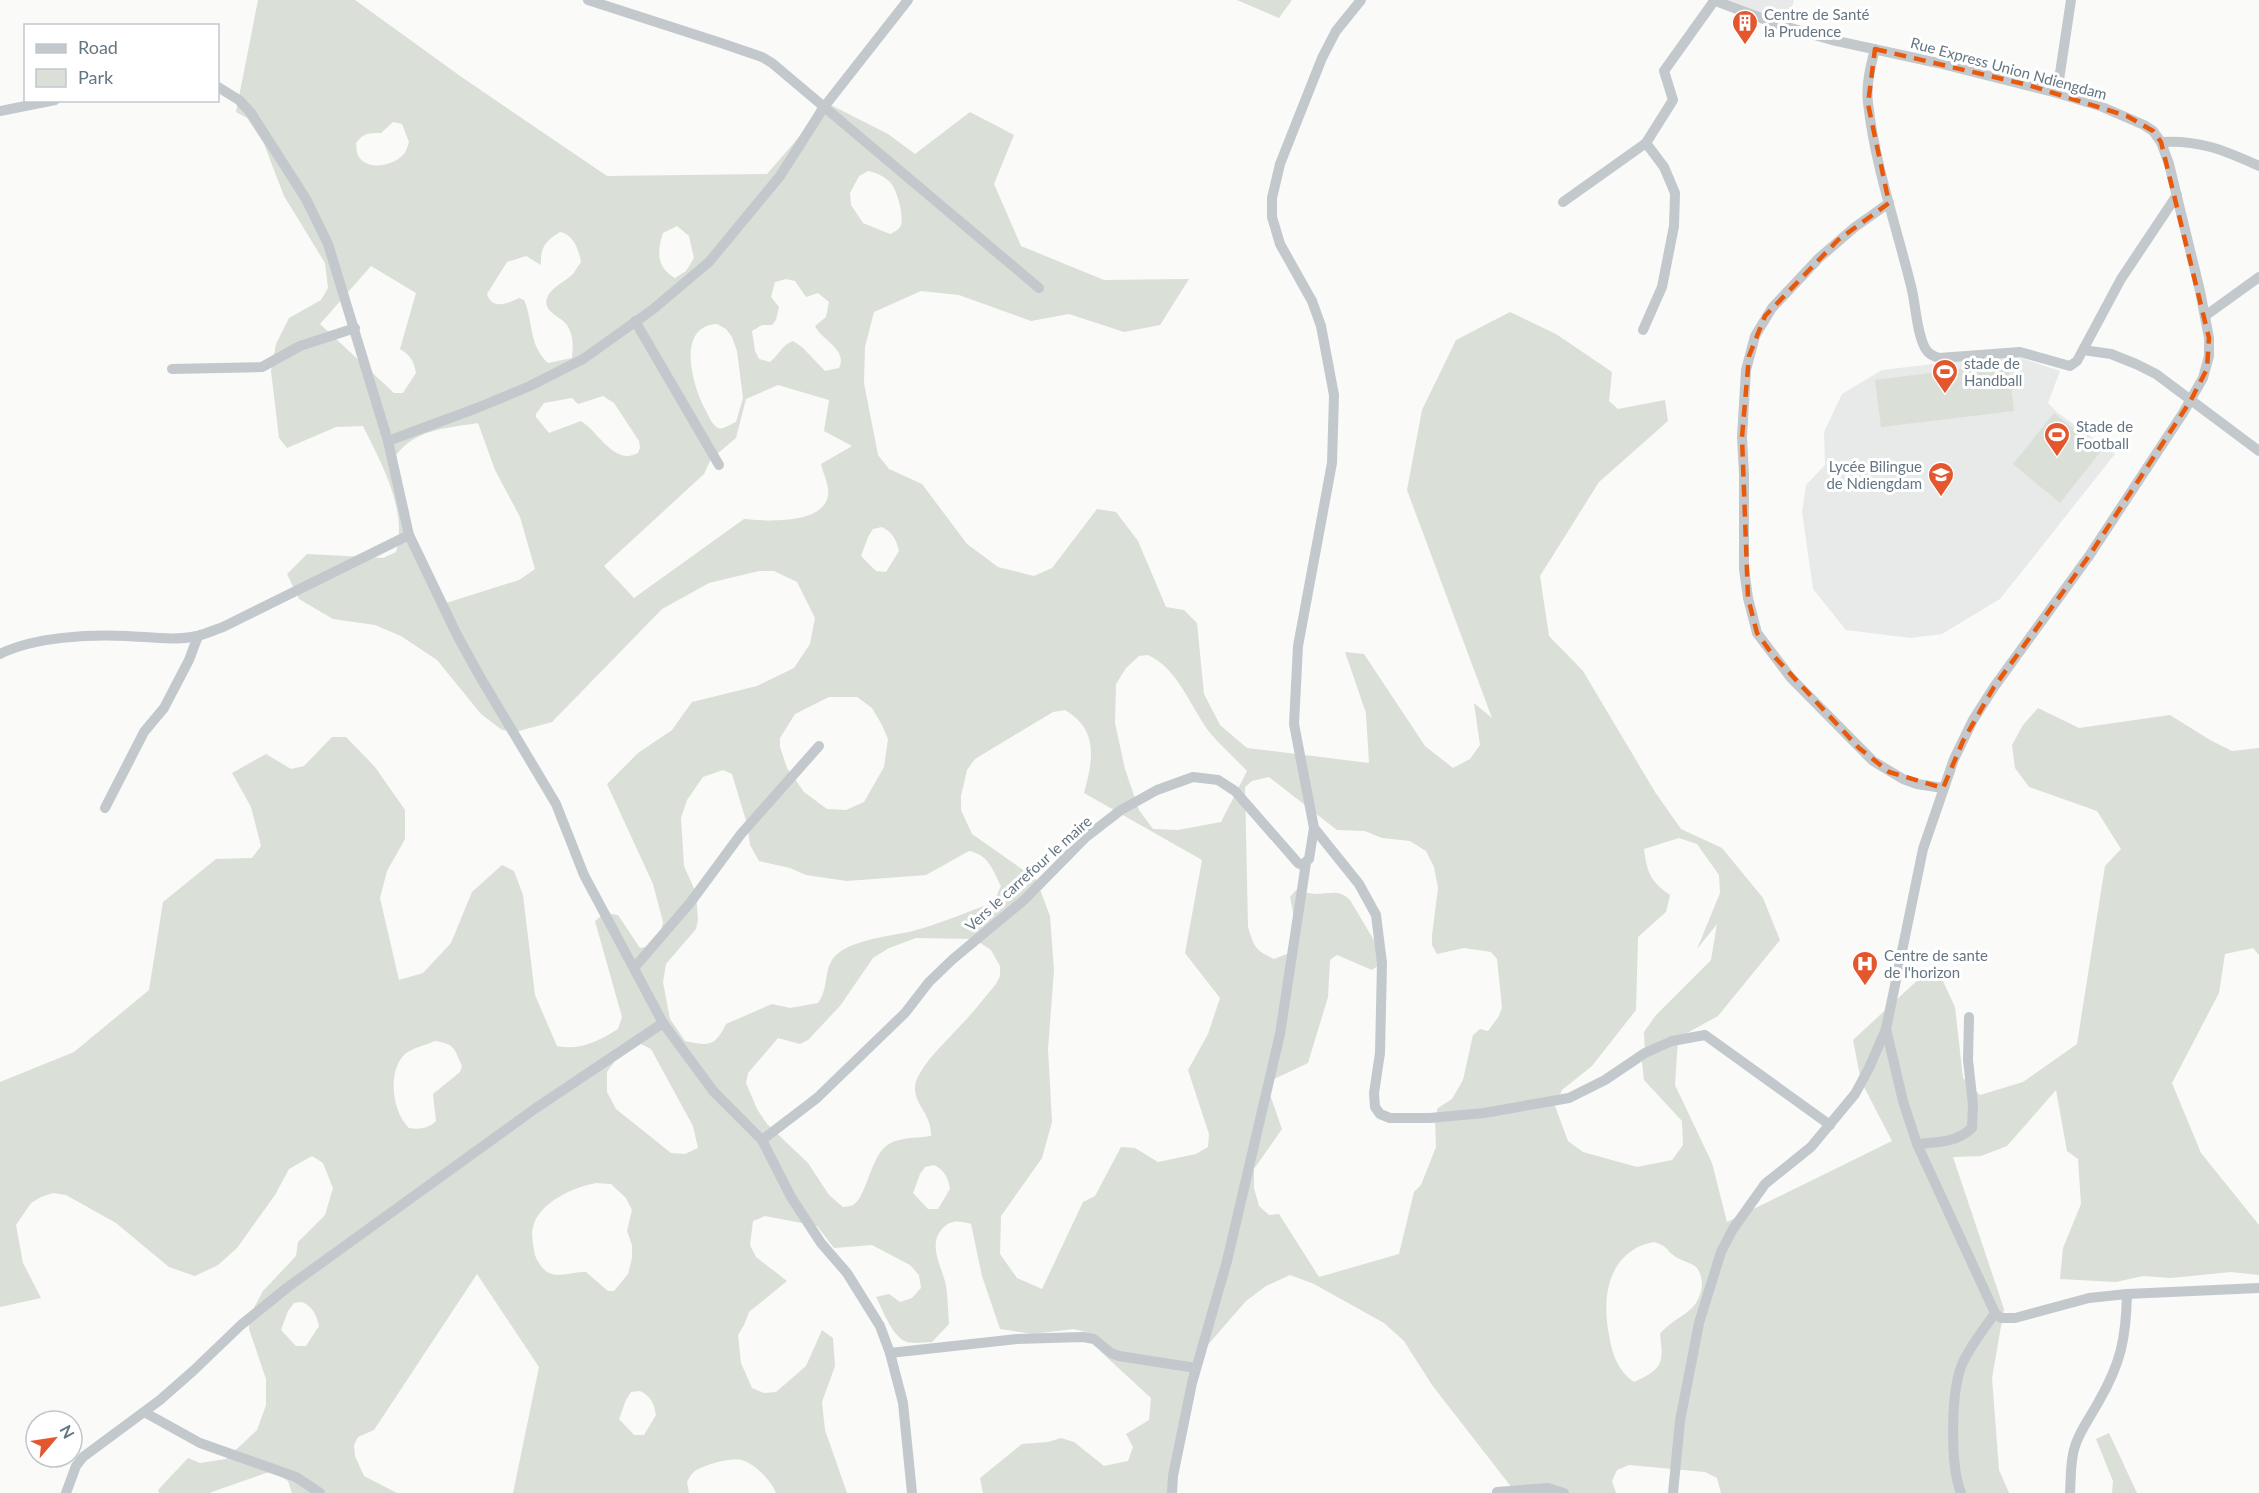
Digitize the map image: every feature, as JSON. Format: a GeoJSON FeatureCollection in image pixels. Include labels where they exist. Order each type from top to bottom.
{"type":"FeatureCollection","features":[{"type":"Feature","properties":{"kind":"street"},"geometry":{"type":"LineString","coordinates":[[588,0],[762,57],[1039,288]]}},
{"type":"Feature","properties":{"kind":"street"},"geometry":{"type":"LineString","coordinates":[[388,441],[530,386],[583,359],[709,262],[780,176],[824,107],[908,0]]}},
{"type":"Feature","properties":{"kind":"street"},"geometry":{"type":"LineString","coordinates":[[1172,1493],[1173,1476],[1196,1368],[1230,1251],[1280,1034],[1306,863],[1311,852],[1314,828],[1294,724],[1298,646],[1332,463],[1334,395],[1321,326],[1312,301],[1280,244],[1272,217],[1272,198],[1280,164],[1322,58],[1336,31],[1361,0]]}},
{"type":"Feature","properties":{"kind":"street"},"geometry":{"type":"LineString","coordinates":[[1563,202],[1646,143],[1673,100],[1664,71],[1713,0]]}},
{"type":"Feature","properties":{"kind":"street","name":"Rue Express Union Ndiengdam"},"geometry":{"type":"LineString","coordinates":[[1713,0],[1777,24],[2057,93],[2127,116],[2153,131],[2161,142]]}},
{"type":"Feature","properties":{"kind":"street"},"geometry":{"type":"LineString","coordinates":[[2057,93],[2071,0]]}},
{"type":"Feature","properties":{"kind":"street"},"geometry":{"type":"LineString","coordinates":[[1875,49],[1868,82],[1868,104],[1876,151],[1911,286],[1922,341],[1926,350],[1939,358],[2020,352],[2034,354],[2070,366],[2077,361],[2121,279],[2177,195]]}},
{"type":"Feature","properties":{"kind":"street"},"geometry":{"type":"LineString","coordinates":[[219,88],[239,99],[251,113],[317,219],[328,244],[355,328],[388,441],[409,535],[478,675],[556,804],[584,875],[663,1023],[714,1092],[762,1140],[790,1197],[821,1243],[847,1273],[880,1326],[890,1353],[903,1403],[912,1493]]}},
{"type":"Feature","properties":{"kind":"street"},"geometry":{"type":"LineString","coordinates":[[0,111],[45,102]]}},
{"type":"Feature","properties":{"kind":"street"},"geometry":{"type":"LineString","coordinates":[[1673,1493],[1680,1421],[1699,1323],[1720,1252],[1732,1229],[1765,1184],[1811,1147],[1855,1094],[1869,1068],[1886,1029],[1923,849],[1943,788],[1963,741],[1994,687],[2089,556],[2204,378],[2209,356],[2205,316],[2177,195],[2161,142],[2184,141],[2205,145],[2259,166]]}},
{"type":"Feature","properties":{"kind":"street"},"geometry":{"type":"LineString","coordinates":[[1643,330],[1662,287],[1674,226],[1675,193],[1664,167],[1646,143]]}},
{"type":"Feature","properties":{"kind":"street"},"geometry":{"type":"LineString","coordinates":[[1889,203],[1855,227],[1819,258],[1772,308],[1755,336],[1746,370],[1742,437],[1744,569],[1748,598],[1757,633],[1791,678],[1873,761],[1903,779],[1917,784],[1943,788]]}},
{"type":"Feature","properties":{"kind":"street"},"geometry":{"type":"LineString","coordinates":[[2205,316],[2259,277]]}},
{"type":"Feature","properties":{"kind":"street"},"geometry":{"type":"LineString","coordinates":[[635,321],[719,465]]}},
{"type":"Feature","properties":{"kind":"street"},"geometry":{"type":"LineString","coordinates":[[172,369],[262,367],[300,346],[355,328]]}},
{"type":"Feature","properties":{"kind":"street"},"geometry":{"type":"LineString","coordinates":[[2083,350],[2111,354],[2156,374],[2259,451]]}},
{"type":"Feature","properties":{"kind":"street"},"geometry":{"type":"LineString","coordinates":[[0,654],[12,648],[45,640],[116,636],[179,639],[198,636],[243,617],[409,535]]}},
{"type":"Feature","properties":{"kind":"street"},"geometry":{"type":"LineString","coordinates":[[105,808],[144,732],[164,708],[189,660],[198,636]]}},
{"type":"Feature","properties":{"kind":"street"},"geometry":{"type":"LineString","coordinates":[[634,968],[690,903],[741,834],[819,746]]}},
{"type":"Feature","properties":{"kind":"street","name":"Vers le carrefour le maire"},"geometry":{"type":"LineString","coordinates":[[762,1140],[817,1098],[905,1013],[930,982],[953,959],[1024,900],[1086,837],[1121,810],[1157,790],[1193,777],[1218,780],[1235,792],[1298,863],[1302,865],[1306,863]]}},
{"type":"Feature","properties":{"kind":"street"},"geometry":{"type":"LineString","coordinates":[[1314,828],[1359,884],[1376,915],[1382,963],[1380,1053],[1374,1093],[1375,1107],[1380,1114],[1390,1119],[1430,1118],[1484,1113],[1569,1098],[1605,1080],[1645,1053],[1672,1041],[1705,1035],[1830,1125]]}},
{"type":"Feature","properties":{"kind":"street"},"geometry":{"type":"LineString","coordinates":[[1917,1144],[1948,1141],[1963,1136],[1972,1128],[1973,1105],[1968,1060],[1969,1017]]}},
{"type":"Feature","properties":{"kind":"street"},"geometry":{"type":"LineString","coordinates":[[66,1493],[76,1466],[83,1456],[180,1384],[241,1325],[288,1287],[536,1108],[663,1023]]}},
{"type":"Feature","properties":{"kind":"street"},"geometry":{"type":"LineString","coordinates":[[1886,1029],[1903,1101],[1917,1144],[1995,1313],[2001,1318],[2015,1318],[2089,1298],[2259,1288]]}},
{"type":"Feature","properties":{"kind":"street"},"geometry":{"type":"LineString","coordinates":[[2070,1493],[2074,1449],[2112,1376],[2123,1348],[2127,1294]]}},
{"type":"Feature","properties":{"kind":"street"},"geometry":{"type":"LineString","coordinates":[[1961,1493],[1953,1448],[1954,1404],[1962,1362],[1995,1313]]}},
{"type":"Feature","properties":{"kind":"street"},"geometry":{"type":"LineString","coordinates":[[890,1353],[1017,1339],[1083,1337],[1101,1343],[1111,1353],[1119,1356],[1196,1368]]}},
{"type":"Feature","properties":{"kind":"street"},"geometry":{"type":"LineString","coordinates":[[144,1412],[200,1443],[296,1477],[320,1493]]}},
{"type":"Feature","properties":{"kind":"street"},"geometry":{"type":"LineString","coordinates":[[1497,1492],[1548,1488],[1564,1493]]}},
{"type":"Feature","properties":{"kind":"highlighted area"},"geometry":{"type":"Polygon","coordinates":[[[1875,49],[2028,85],[2127,116],[2153,131],[2161,142],[2209,338],[2207,369],[2191,400],[2089,556],[1994,687],[1963,741],[1943,788],[1889,772],[1859,748],[1772,654],[1757,633],[1748,598],[1742,437],[1749,356],[1765,316],[1838,240],[1889,203],[1868,104],[1875,49]]]}},
{"type":"Feature","properties":{"kind":"shaded area"},"geometry":{"type":"Polygon","coordinates":[[[1721,0],[1794,0],[1788,21],[1782,22],[1721,0]]]}},
{"type":"Feature","properties":{"kind":"shaded area","name":"Lycée Bilingue de Ndiengdam"},"geometry":{"type":"Polygon","coordinates":[[[2012,355],[2060,371],[2048,403],[2058,413],[2115,454],[2000,599],[1942,634],[1910,638],[1846,630],[1813,589],[1802,512],[1806,485],[1825,465],[1824,432],[1842,394],[1882,370],[2012,355]]]}},
{"type":"Feature","properties":{"kind":"green space"},"geometry":{"type":"Polygon","coordinates":[[[258,0],[355,0],[463,78],[607,176],[767,174],[806,129],[821,100],[888,134],[915,154],[970,112],[1014,135],[994,184],[1021,246],[1104,280],[1189,279],[1160,325],[1124,332],[1069,314],[1031,321],[959,295],[921,291],[874,312],[865,347],[864,383],[878,455],[889,469],[922,484],[967,544],[998,567],[1034,576],[1052,568],[1097,509],[1116,512],[1138,541],[1166,607],[1184,610],[1197,623],[1204,694],[1220,725],[1247,748],[1369,763],[1366,713],[1345,652],[1364,654],[1425,746],[1453,768],[1470,759],[1480,745],[1474,703],[1492,718],[1407,490],[1422,410],[1456,340],[1510,312],[1556,334],[1612,372],[1609,401],[1618,409],[1665,400],[1668,421],[1599,482],[1540,576],[1549,636],[1583,671],[1655,792],[1681,829],[1722,848],[1763,898],[1780,940],[1718,1016],[1678,1038],[1675,1085],[1712,1163],[1727,1222],[1892,1141],[1861,1081],[1853,1040],[1935,964],[1955,1007],[1963,1078],[1980,1095],[2023,1082],[2077,1044],[2105,866],[2121,849],[2097,811],[2029,787],[2015,768],[2012,745],[2023,725],[2038,708],[2079,728],[2170,715],[2232,751],[2259,748],[2259,955],[2253,948],[2225,954],[2219,993],[2172,1083],[2201,1153],[2259,1225],[2259,1275],[2231,1272],[2171,1278],[2143,1276],[2116,1282],[2060,1279],[2063,1248],[2081,1204],[2078,1159],[2067,1151],[2056,1090],[2007,1146],[1981,1156],[1953,1157],[2004,1309],[1992,1378],[1999,1470],[2009,1493],[1721,1493],[1717,1478],[1705,1472],[1629,1465],[1617,1470],[1612,1481],[1616,1493],[1516,1493],[1432,1385],[1404,1341],[1384,1323],[1314,1284],[1290,1275],[1266,1286],[1246,1301],[1192,1363],[1172,1493],[983,1493],[980,1478],[1022,1444],[1048,1442],[1061,1438],[1074,1442],[1104,1466],[1128,1461],[1133,1447],[1126,1434],[1149,1420],[1151,1398],[1101,1352],[1086,1332],[1073,1329],[1033,1334],[1000,1329],[982,1276],[971,1224],[952,1222],[942,1229],[938,1236],[936,1250],[946,1286],[949,1324],[932,1342],[913,1343],[897,1335],[876,1297],[889,1294],[900,1302],[912,1298],[921,1288],[919,1275],[910,1265],[872,1245],[834,1248],[817,1226],[765,1216],[753,1221],[750,1245],[756,1257],[787,1281],[749,1312],[738,1335],[741,1363],[752,1388],[764,1393],[776,1392],[806,1366],[822,1330],[833,1338],[835,1366],[822,1402],[825,1430],[847,1493],[776,1493],[771,1483],[757,1469],[737,1459],[718,1462],[695,1471],[687,1482],[689,1493],[513,1493],[539,1367],[477,1274],[374,1430],[358,1437],[354,1445],[355,1456],[364,1476],[397,1493],[292,1493],[288,1481],[272,1471],[209,1493],[159,1493],[158,1490],[188,1458],[200,1463],[226,1459],[257,1430],[266,1405],[266,1379],[249,1329],[250,1315],[263,1291],[296,1256],[298,1242],[325,1215],[333,1188],[323,1163],[312,1156],[289,1169],[275,1195],[237,1248],[218,1265],[195,1276],[169,1267],[116,1223],[66,1195],[53,1193],[41,1197],[31,1203],[16,1225],[23,1263],[41,1298],[0,1307],[0,1082],[74,1052],[149,990],[163,902],[216,859],[252,858],[261,846],[251,807],[232,773],[266,754],[291,769],[304,766],[332,737],[346,737],[375,767],[405,810],[405,839],[387,871],[380,898],[399,980],[423,973],[451,943],[472,892],[502,865],[514,871],[523,895],[535,995],[557,1046],[581,1046],[611,1033],[618,1029],[622,1017],[595,921],[605,913],[618,915],[640,948],[652,946],[660,936],[663,922],[653,884],[607,784],[638,753],[672,730],[692,702],[757,686],[794,668],[810,644],[815,618],[797,582],[774,571],[759,571],[709,583],[662,609],[552,722],[515,732],[502,730],[481,714],[437,660],[401,636],[375,625],[333,619],[299,599],[287,574],[307,554],[383,558],[396,552],[399,536],[396,503],[385,471],[363,426],[336,427],[287,448],[279,438],[271,371],[276,344],[289,318],[321,300],[328,288],[325,263],[284,196],[264,144],[247,118],[236,112],[258,0]],[[393,122],[381,133],[364,135],[356,143],[357,154],[368,164],[387,164],[399,159],[405,152],[409,142],[402,124],[393,122]],[[868,171],[859,176],[850,193],[851,205],[863,223],[890,234],[899,228],[902,220],[893,186],[883,177],[868,171]],[[677,226],[663,233],[659,253],[664,269],[675,278],[686,271],[694,258],[689,236],[677,226]],[[560,232],[545,246],[541,254],[541,265],[526,256],[507,262],[487,294],[489,299],[496,304],[505,304],[519,298],[524,300],[534,341],[548,363],[572,358],[571,333],[567,325],[549,310],[546,301],[550,293],[573,274],[581,262],[575,243],[565,233],[560,232]],[[371,266],[320,324],[394,393],[403,393],[416,373],[411,359],[400,349],[416,293],[371,266]],[[786,279],[775,282],[771,297],[779,307],[776,320],[772,325],[762,325],[752,331],[755,351],[759,359],[770,362],[793,341],[825,371],[839,368],[841,361],[837,350],[815,326],[826,317],[829,302],[818,293],[806,297],[795,281],[786,279]],[[717,324],[704,327],[696,335],[691,359],[692,373],[700,399],[712,422],[716,427],[725,428],[736,422],[743,398],[737,351],[732,337],[726,329],[717,324]],[[778,385],[746,399],[736,438],[711,459],[704,474],[604,566],[634,598],[744,519],[792,519],[816,512],[824,505],[828,496],[821,464],[852,446],[824,431],[829,400],[778,385]],[[603,396],[578,404],[572,398],[544,403],[536,414],[549,433],[581,421],[607,446],[622,455],[629,456],[638,453],[640,448],[639,441],[614,403],[603,396]],[[478,423],[433,431],[413,440],[396,455],[415,549],[443,604],[519,580],[535,569],[520,517],[495,470],[478,423]],[[882,527],[873,529],[861,556],[876,571],[886,572],[899,551],[894,537],[882,527]],[[1148,655],[1139,656],[1126,668],[1116,684],[1115,723],[1125,769],[1139,810],[1153,829],[1178,830],[1221,822],[1247,771],[1211,734],[1184,690],[1159,661],[1148,655]],[[829,697],[795,714],[780,738],[780,747],[787,768],[804,792],[827,809],[846,810],[864,802],[884,767],[888,739],[872,708],[857,697],[829,697]],[[1065,710],[1053,712],[975,759],[967,770],[961,796],[961,810],[972,834],[1036,879],[1050,916],[1054,970],[1048,1049],[1052,1122],[1042,1158],[1001,1216],[1000,1254],[1017,1278],[1042,1289],[1083,1202],[1095,1196],[1121,1147],[1135,1148],[1158,1162],[1196,1154],[1208,1147],[1209,1134],[1188,1070],[1208,1034],[1220,998],[1185,953],[1202,860],[1084,793],[1090,769],[1091,747],[1084,727],[1065,710]],[[723,770],[703,777],[687,800],[681,818],[684,866],[696,893],[698,920],[696,929],[666,964],[663,982],[670,1019],[685,1041],[710,1043],[718,1037],[726,1024],[772,1004],[790,1008],[818,1003],[824,992],[831,961],[842,951],[870,940],[931,926],[993,903],[1001,886],[986,859],[969,851],[926,875],[847,881],[806,875],[790,868],[759,861],[750,845],[747,824],[732,774],[723,770]],[[1269,777],[1252,781],[1245,787],[1248,927],[1254,944],[1274,959],[1292,952],[1297,934],[1290,897],[1296,890],[1314,894],[1338,893],[1346,897],[1378,947],[1379,965],[1372,970],[1337,955],[1330,960],[1328,997],[1308,1063],[1266,1083],[1282,1129],[1254,1169],[1254,1188],[1259,1206],[1269,1215],[1279,1214],[1319,1277],[1399,1254],[1414,1192],[1421,1185],[1436,1147],[1435,1117],[1438,1108],[1452,1099],[1463,1080],[1473,1035],[1480,1029],[1488,1031],[1499,1016],[1502,1007],[1497,959],[1491,952],[1464,948],[1437,954],[1432,945],[1432,935],[1438,888],[1434,867],[1426,851],[1410,841],[1382,838],[1365,831],[1337,830],[1269,777]],[[1679,838],[1644,849],[1651,876],[1658,886],[1670,895],[1666,912],[1638,937],[1636,1010],[1592,1066],[1562,1090],[1555,1106],[1568,1141],[1583,1152],[1637,1167],[1672,1160],[1683,1145],[1682,1121],[1644,1080],[1642,1062],[1645,1053],[1644,1032],[1656,1015],[1711,960],[1717,924],[1697,949],[1720,893],[1719,875],[1697,844],[1679,838]],[[916,938],[889,948],[873,958],[840,1006],[808,1040],[800,1044],[778,1038],[748,1073],[746,1083],[757,1109],[767,1124],[808,1163],[829,1195],[843,1207],[851,1206],[861,1195],[885,1147],[901,1140],[931,1136],[929,1122],[916,1095],[916,1081],[933,1055],[996,984],[1000,976],[1000,966],[991,950],[974,939],[916,938]],[[435,1041],[411,1050],[399,1061],[394,1091],[403,1121],[409,1128],[421,1129],[436,1121],[433,1094],[460,1072],[462,1066],[455,1051],[447,1044],[435,1041]],[[639,1043],[622,1051],[607,1072],[607,1092],[616,1109],[671,1153],[685,1154],[698,1148],[693,1126],[651,1049],[639,1043]],[[934,1165],[925,1167],[913,1193],[928,1209],[938,1209],[950,1189],[945,1175],[934,1165]],[[596,1183],[558,1197],[542,1210],[533,1227],[534,1253],[539,1263],[546,1271],[554,1274],[586,1272],[608,1291],[614,1291],[628,1274],[632,1258],[632,1245],[627,1231],[632,1210],[626,1198],[611,1184],[596,1183]],[[1654,1242],[1645,1244],[1626,1256],[1612,1275],[1606,1311],[1614,1355],[1624,1373],[1634,1382],[1656,1369],[1662,1352],[1660,1334],[1691,1309],[1700,1296],[1702,1286],[1695,1266],[1676,1257],[1659,1244],[1654,1242]],[[302,1302],[294,1303],[288,1311],[281,1330],[296,1346],[306,1346],[319,1326],[314,1311],[302,1302]],[[640,1391],[631,1392],[619,1419],[634,1435],[644,1435],[656,1415],[651,1400],[640,1391]]]}},
{"type":"Feature","properties":{"kind":"green space"},"geometry":{"type":"Polygon","coordinates":[[[1237,0],[1292,0],[1279,18],[1237,0]]]}},
{"type":"Feature","properties":{"kind":"green space","name":"stade de Handball"},"geometry":{"type":"Polygon","coordinates":[[[2008,363],[2014,411],[1881,427],[1875,380],[2008,363]]]}},
{"type":"Feature","properties":{"kind":"green space","name":"Stade de Football"},"geometry":{"type":"Polygon","coordinates":[[[2054,413],[2101,451],[2060,503],[2013,464],[2054,413]]]}},
{"type":"Feature","properties":{"kind":"green space"},"geometry":{"type":"Polygon","coordinates":[[[2109,1433],[2137,1493],[2112,1493],[2113,1481],[2096,1439],[2109,1433]]]}},
{"type":"Feature","properties":{"kind":"place","name":"Centre de Santé la Prudence"},"geometry":{"type":"Point","coordinates":[1745,46]}},
{"type":"Feature","properties":{"kind":"place","name":"stade de Handball"},"geometry":{"type":"Point","coordinates":[1945,395]}},
{"type":"Feature","properties":{"kind":"place","name":"Stade de Football"},"geometry":{"type":"Point","coordinates":[2057,458]}},
{"type":"Feature","properties":{"kind":"place","name":"Lycée Bilingue de Ndiengdam"},"geometry":{"type":"Point","coordinates":[1941,498]}},
{"type":"Feature","properties":{"kind":"place","name":"Centre de sante de l'horizon"},"geometry":{"type":"Point","coordinates":[1865,987]}}]}
